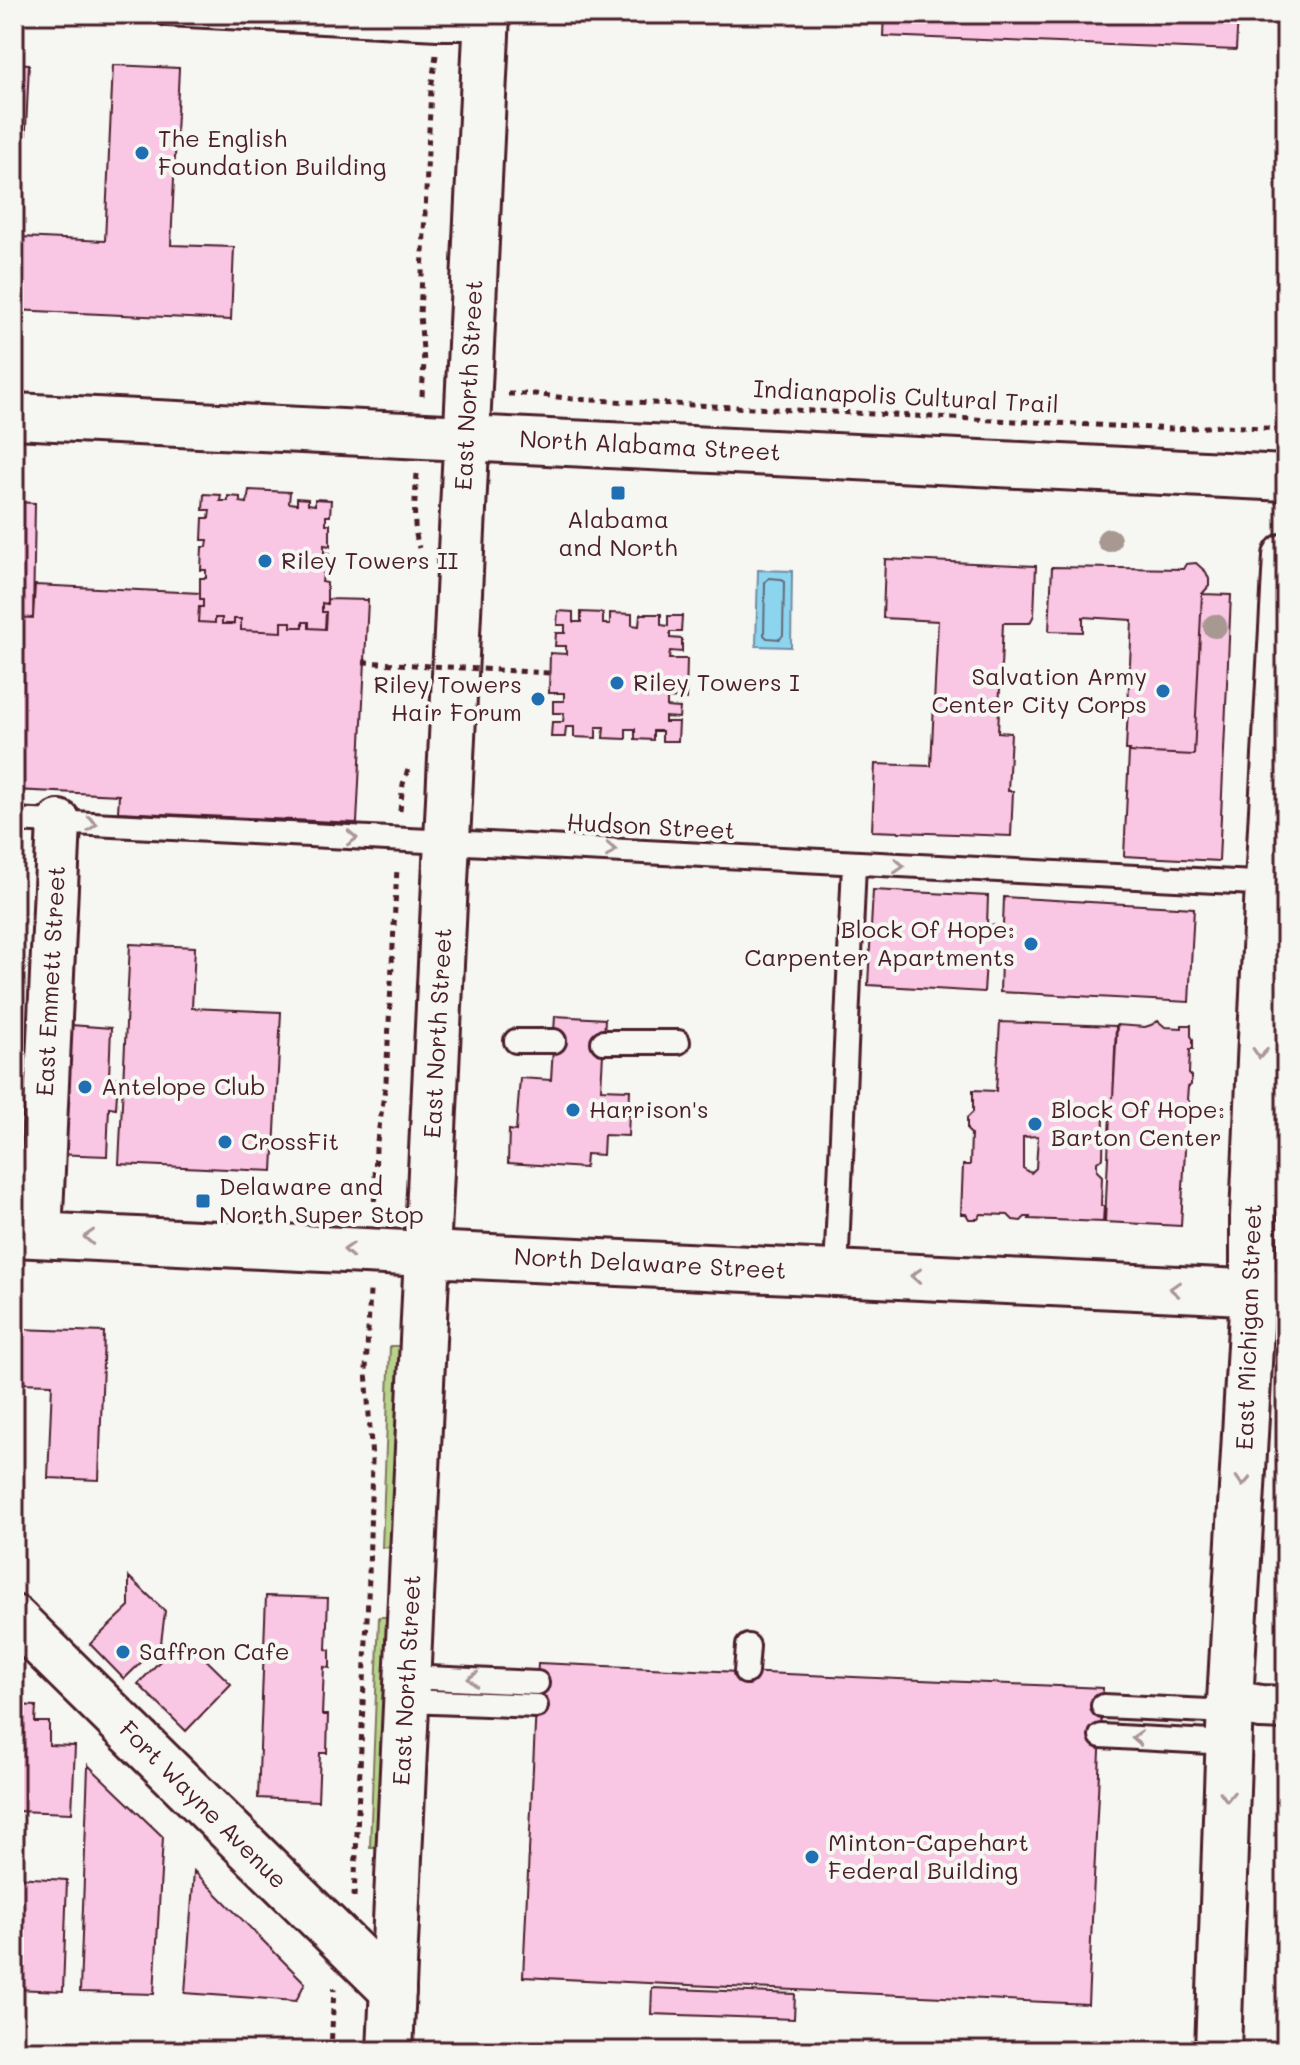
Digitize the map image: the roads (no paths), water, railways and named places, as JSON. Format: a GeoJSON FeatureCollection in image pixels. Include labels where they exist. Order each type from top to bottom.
{"type":"FeatureCollection","features":[{"type":"Feature","properties":{"kind":"main road","name":"East North Street"},"geometry":{"type":"LineString","coordinates":[[390,2051],[486,21]]}},
{"type":"Feature","properties":{"kind":"main road","name":"North Alabama Street"},"geometry":{"type":"LineString","coordinates":[[14,416],[1286,478]]}},
{"type":"Feature","properties":{"kind":"main road","name":"East Michigan Street"},"geometry":{"type":"LineString","coordinates":[[1218,2051],[1230,1719],[1270,1293],[1253,1216],[1277,884],[1286,556]]}},
{"type":"Feature","properties":{"kind":"main road","name":"North Delaware Street"},"geometry":{"type":"LineString","coordinates":[[27,1234],[1270,1293]]}},
{"type":"Feature","properties":{"kind":"main road","name":"Fort Wayne Avenue"},"geometry":{"type":"LineString","coordinates":[[14,1618],[393,1991]]}},
{"type":"Feature","properties":{"kind":"street","name":"East Emmett Street"},"geometry":{"type":"LineString","coordinates":[[27,1234],[59,822]]}},
{"type":"Feature","properties":{"kind":"street"},"geometry":{"type":"LineString","coordinates":[[1230,1719],[1261,1707],[1286,1708]]}},
{"type":"Feature","properties":{"kind":"lane"},"geometry":{"type":"LineString","coordinates":[[167,14],[438,28],[486,21]]}},
{"type":"Feature","properties":{"kind":"lane","name":"Hudson Street"},"geometry":{"type":"LineString","coordinates":[[14,820],[1277,884]]}},
{"type":"Feature","properties":{"kind":"lane"},"geometry":{"type":"LineString","coordinates":[[836,1273],[854,864]]}},
{"type":"Feature","properties":{"kind":"lane"},"geometry":{"type":"LineString","coordinates":[[516,1041],[554,1041]]}},
{"type":"Feature","properties":{"kind":"lane"},"geometry":{"type":"LineString","coordinates":[[603,1042],[678,1042]]}},
{"type":"Feature","properties":{"kind":"lane"},"geometry":{"type":"LineString","coordinates":[[746,1672],[748,1646]]}},
{"type":"Feature","properties":{"kind":"lane"},"geometry":{"type":"LineString","coordinates":[[407,1689],[537,1683]]}},
{"type":"Feature","properties":{"kind":"lane"},"geometry":{"type":"LineString","coordinates":[[407,1689],[536,1706]]}},
{"type":"Feature","properties":{"kind":"lane"},"geometry":{"type":"LineString","coordinates":[[1103,1706],[1230,1719]]}},
{"type":"Feature","properties":{"kind":"lane"},"geometry":{"type":"LineString","coordinates":[[1101,1736],[1230,1719]]}},
{"type":"Feature","properties":{"kind":"water"},"geometry":{"type":"Polygon","coordinates":[[[758,570],[792,571],[791,647],[756,646],[758,570]]]}},
{"type":"Feature","properties":{"kind":"place","name":"The English Foundation Building"},"geometry":{"type":"Point","coordinates":[142,153]}},
{"type":"Feature","properties":{"kind":"place","name":"Alabama and North"},"geometry":{"type":"Point","coordinates":[618,493]}},
{"type":"Feature","properties":{"kind":"place","name":"Riley Towers II"},"geometry":{"type":"Point","coordinates":[265,561]}},
{"type":"Feature","properties":{"kind":"place","name":"Riley Towers I"},"geometry":{"type":"Point","coordinates":[617,683]}},
{"type":"Feature","properties":{"kind":"place","name":"Salvation Army Center City Corps"},"geometry":{"type":"Point","coordinates":[1163,691]}},
{"type":"Feature","properties":{"kind":"place","name":"Riley Towers Hair Forum"},"geometry":{"type":"Point","coordinates":[538,699]}},
{"type":"Feature","properties":{"kind":"place","name":"Block Of Hope: Carpenter Apartments"},"geometry":{"type":"Point","coordinates":[1031,944]}},
{"type":"Feature","properties":{"kind":"place","name":"Antelope Club"},"geometry":{"type":"Point","coordinates":[85,1087]}},
{"type":"Feature","properties":{"kind":"place","name":"Harrison's"},"geometry":{"type":"Point","coordinates":[573,1110]}},
{"type":"Feature","properties":{"kind":"place","name":"Block Of Hope: Barton Center"},"geometry":{"type":"Point","coordinates":[1035,1124]}},
{"type":"Feature","properties":{"kind":"place","name":"CrossFit"},"geometry":{"type":"Point","coordinates":[225,1142]}},
{"type":"Feature","properties":{"kind":"place","name":"Delaware and North Super Stop"},"geometry":{"type":"Point","coordinates":[203,1201]}},
{"type":"Feature","properties":{"kind":"place","name":"Saffron Cafe"},"geometry":{"type":"Point","coordinates":[123,1652]}},
{"type":"Feature","properties":{"kind":"place","name":"Minton-Capehart Federal Building"},"geometry":{"type":"Point","coordinates":[812,1857]}}]}
